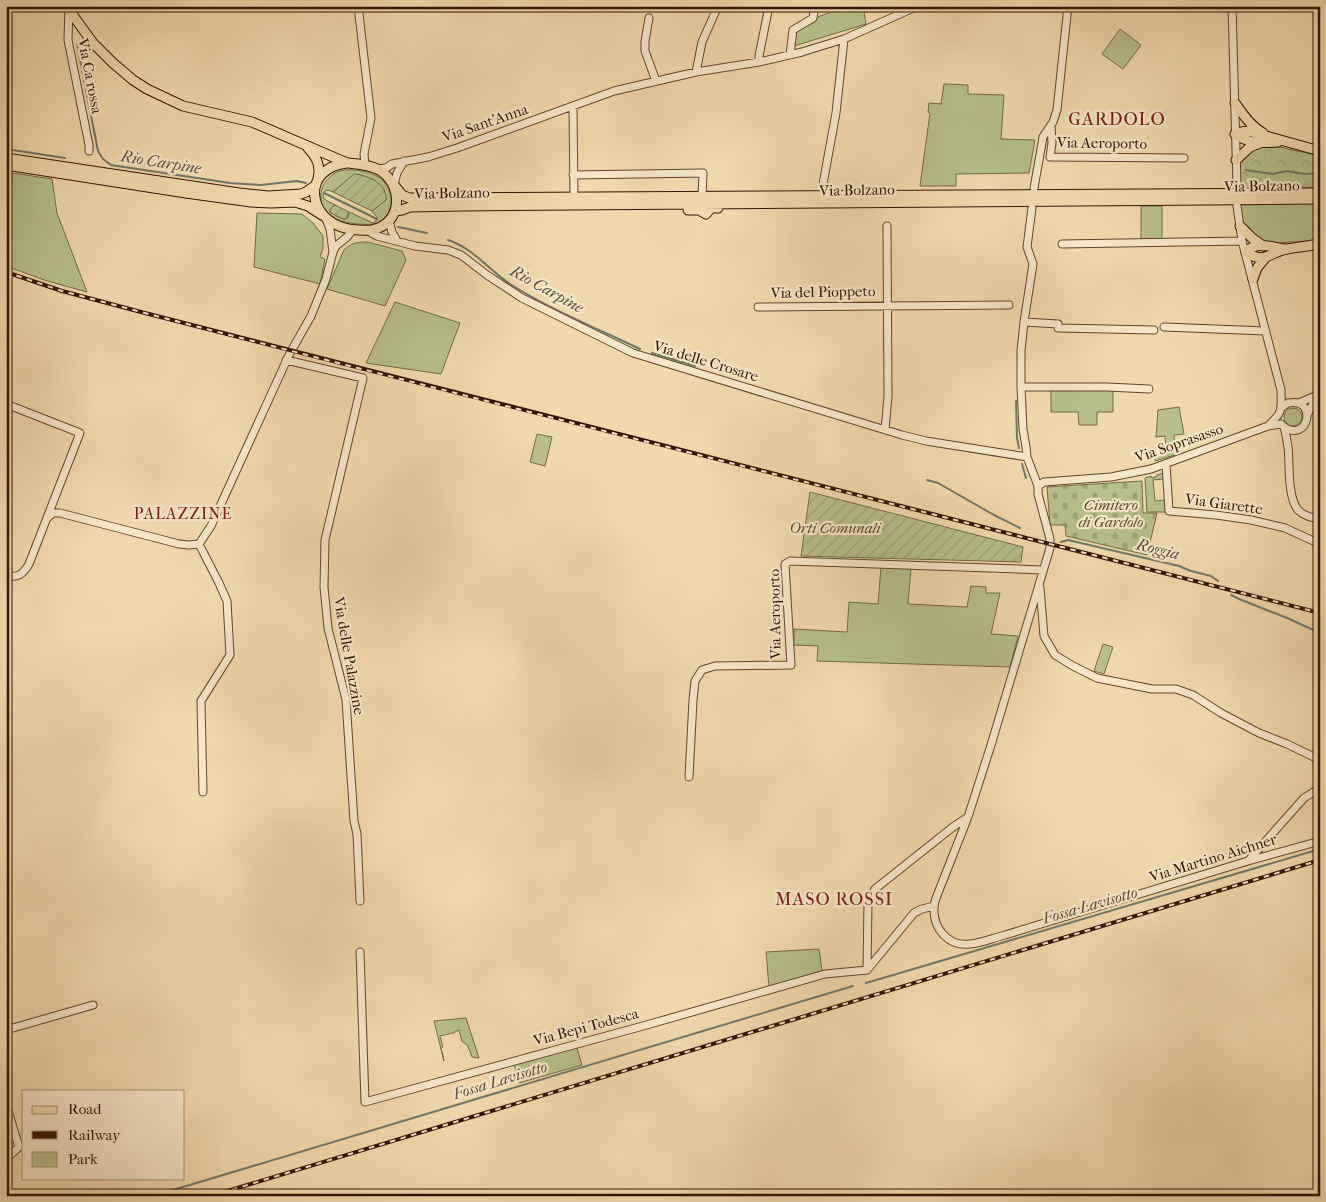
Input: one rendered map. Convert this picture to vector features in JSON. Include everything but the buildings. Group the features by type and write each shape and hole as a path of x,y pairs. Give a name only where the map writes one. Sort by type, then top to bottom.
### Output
{"main road":[{"path":"67,7 93,43 113,63 148,90 183,106 252,122 350,164"},
{"path":"1235,103 1256,129 1270,137"},
{"path":"1285,142 1251,142 1242,139 1236,134 1248,131 1320,151"},
{"path":"1236,160 1250,147 1261,143"},
{"path":"304,144 318,162 319,174 315,200 324,217"},
{"path":"6,158 268,196 306,192 317,184 321,176 335,166 365,165 382,172 394,185 397,192 397,200 395,211 389,221 375,229 353,230 336,226 308,206 295,202 251,202 6,165"},
{"name":"Via Bolzano","path":"394,185 402,195 409,198 1320,193"},
{"path":"450,190 453,192 490,192 502,198"},
{"name":"Via Bolzano","path":"395,211 410,206 636,204 653,209 699,210 706,214 711,208 758,208 765,204 1320,200"},
{"path":"1240,226 1252,238 1264,246"},
{"path":"1285,249 1255,246 1246,252 1254,258 1266,257 1285,249 1320,244"},
{"path":"1253,279 1257,268 1266,257"}],"street":[{"path":"358,6 370,118 364,154 365,165"},
{"path":"696,72 702,42 718,6"},
{"path":"760,62 759,56 769,6"},
{"path":"790,55 794,30 813,18 815,6"},
{"name":"Via Sant'Anna","path":"377,169 457,148 614,91 696,72 760,62 844,39 918,6"},
{"name":"Via Aeroporto","path":"1034,188 1043,137 1057,110 1068,6"},
{"path":"1232,6 1237,186"},
{"name":"Via Ca rossa","path":"67,7 68,40 89,151"},
{"path":"649,18 645,51 656,81"},
{"path":"823,184 836,113 844,39"},
{"path":"573,106 574,197"},
{"name":"Via Aeroporto","path":"1051,124 1052,143 1050,157 1184,158"},
{"path":"350,164 364,154"},
{"path":"394,185 397,173 404,161"},
{"path":"573,175 703,173 702,196"},
{"path":"1237,206 1242,241 1281,390 1280,412 1288,446 1294,504 1304,514 1320,519"},
{"path":"867,970 914,913 922,908 934,906 968,817 1051,544 1038,494 1038,486 1027,457 1023,429 1021,352 1032,264 1027,247 1032,208"},
{"path":"324,217 330,230 333,252"},
{"path":"389,221 397,241"},
{"name":"Via del Pioppeto","path":"885,430 888,396 887,226"},
{"path":"199,544 210,526 286,360 315,307 326,279 333,252 336,246 353,230"},
{"name":"Via delle Crosare","path":"368,230 377,236 415,246 448,250 461,255 522,298 633,353 926,441 1027,457"},
{"path":"1062,244 1242,241"},
{"name":"Via del Pioppeto","path":"758,307 1009,305"},
{"path":"1024,322 1058,324 1058,328 1154,330"},
{"path":"1164,327 1266,331"},
{"name":"Via delle Palazzine","path":"286,360 363,378 325,540 324,587 328,628 346,700 360,901"},
{"path":"1021,387 1149,389"},
{"path":"1281,390 1295,403 1304,408 1307,415"},
{"path":"1288,446 1298,430 1305,424 1307,415 1318,395"},
{"name":"Via Soprasasso","path":"1268,426 1288,403 1295,403 1318,395"},
{"path":"6,404 80,433 29,564 23,574 6,576"},
{"name":"Via Soprasasso","path":"1038,486 1044,482 1111,477 1151,469 1268,426 1283,426 1293,431 1298,430"},
{"name":"Via Giarette","path":"1166,464 1169,511 1216,515 1259,522 1285,528 1320,544"},
{"path":"47,518 53,513 60,513 178,544 199,544"},
{"path":"199,544 226,601 230,655 201,701 203,792"},
{"name":"Via Aeroporto","path":"689,777 695,681 702,670 715,666 791,665 785,564 790,561 1044,570"},
{"path":"1039,585 1044,636 1056,655 1073,666 1097,678 1152,688 1176,689 1193,695 1221,714 1259,734 1287,744 1320,761"},
{"path":"1248,861 1304,798 1320,788"},
{"path":"867,970 868,904 875,889 968,817"},
{"name":"Via Martino Aichner","path":"934,906 936,924 944,937 957,943 970,944 1013,933 1248,861 1320,841"},
{"name":"Via Bepi Todesca","path":"360,952 365,1102 687,1014 825,974 867,970"},
{"path":"6,1030 93,1004"},
{"path":"6,1104 19,1147 6,1159"}],"green space":[{"path":"849,6 863,6 866,24 794,46 796,31 820,16"},
{"path":"1120,29 1141,45 1123,69 1102,54"},
{"path":"944,84 968,85 968,94 1004,95 1001,139 1035,140 1029,173 956,174 956,186 920,186 930,113 928,112 929,103 941,104"},
{"path":"1263,145 1320,156 1320,187 1240,188 1240,161 1251,150"},
{"path":"357,170 367,172 380,178 385,183 391,197 391,204 386,216 381,221 374,224 343,222 329,215 322,203 322,190 327,180 337,172","holes":["354,175 373,179 386,200 372,211 377,217 373,223 349,212 347,219 332,207 335,205 324,199 325,191 333,192"]},
{"path":"13,173 52,179 57,213 87,292 44,280 6,266 6,245"},
{"path":"354,174 376,181 384,189 386,200 372,211 333,192"},
{"path":"1320,203 1320,240 1264,244 1243,226 1240,205"},
{"path":"335,205 349,212 347,219 331,213 332,207"},
{"path":"1141,206 1162,206 1162,239 1141,239"},
{"path":"257,213 302,214 313,223 323,236 323,249 320,257 325,259 320,284 254,267"},
{"path":"367,242 402,251 406,260 385,306 327,289 344,250 355,243"},
{"path":"395,302 460,323 441,374 366,363"},
{"path":"1051,389 1113,389 1113,412 1097,412 1097,425 1079,425 1078,412 1051,412"},
{"path":"1179,407 1184,434 1174,435 1175,455 1155,461 1155,455 1166,454 1165,436 1156,437 1158,410"},
{"path":"1293,408 1299,411 1302,417 1299,423 1293,426 1287,423 1284,417 1287,411"},
{"path":"537,434 552,437 545,466 530,462"},
{"path":"1164,473 1164,479 1153,480 1155,501 1166,500 1167,512 1147,512 1145,478 1151,476 1152,478"},
{"name":"Cimitero di Gardolo","path":"1142,481 1143,513 1157,513 1147,555 1066,536 1065,525 1050,525 1047,487"},
{"name":"Orti Comunali","path":"810,492 1023,547 1021,562 801,556"},
{"path":"881,567 911,568 908,604 967,607 971,586 986,587 986,593 1000,593 991,634 1018,636 1010,667 817,661 818,646 794,645 794,629 847,632 849,602 878,604"},
{"path":"1103,644 1113,647 1104,674 1094,671"},
{"path":"819,949 822,971 769,987 766,952"},
{"path":"466,1018 479,1058 472,1057 468,1046 462,1041 459,1030 440,1036 444,1061 434,1021"},
{"path":"576,1045 582,1065 519,1083 514,1064"}],"waterway":[{"name":"Rio Carpine","path":"77,44 98,151 103,159 111,165 230,183 261,185 297,181 306,183"},
{"path":"6,149 65,158"},
{"path":"1246,170 1272,174 1287,171 1305,174 1320,173"},
{"name":"Rio Carpine","path":"324,193 377,219"},
{"name":"Rio Carpine","path":"398,227 427,233"},
{"name":"Rio Carpine","path":"448,240 465,248 510,284 558,310 640,349"},
{"name":"Rio Carpine","path":"652,353 695,366"},
{"name":"Roggia","path":"1016,401 1019,448"},
{"name":"Roggia","path":"1022,464 1026,478"},
{"path":"927,480 938,483 1020,528"},
{"name":"Roggia","path":"1061,542 1068,540 1179,566 1211,576 1218,581"},
{"name":"Roggia","path":"1231,595 1320,633"},
{"name":"Fossa Lavisotto","path":"866,983 1320,849"},
{"name":"Fossa Lavisotto","path":"153,1196 853,986"}],"railway":[{"path":"6,272 62,291 141,312 1320,613"},
{"path":"211,1196 1320,860"}],"district":[{"name":"GARDOLO","path":"1117,119"},
{"name":"PALAZZINE","path":"183,513"},
{"name":"MASO ROSSI","path":"834,899"}]}
